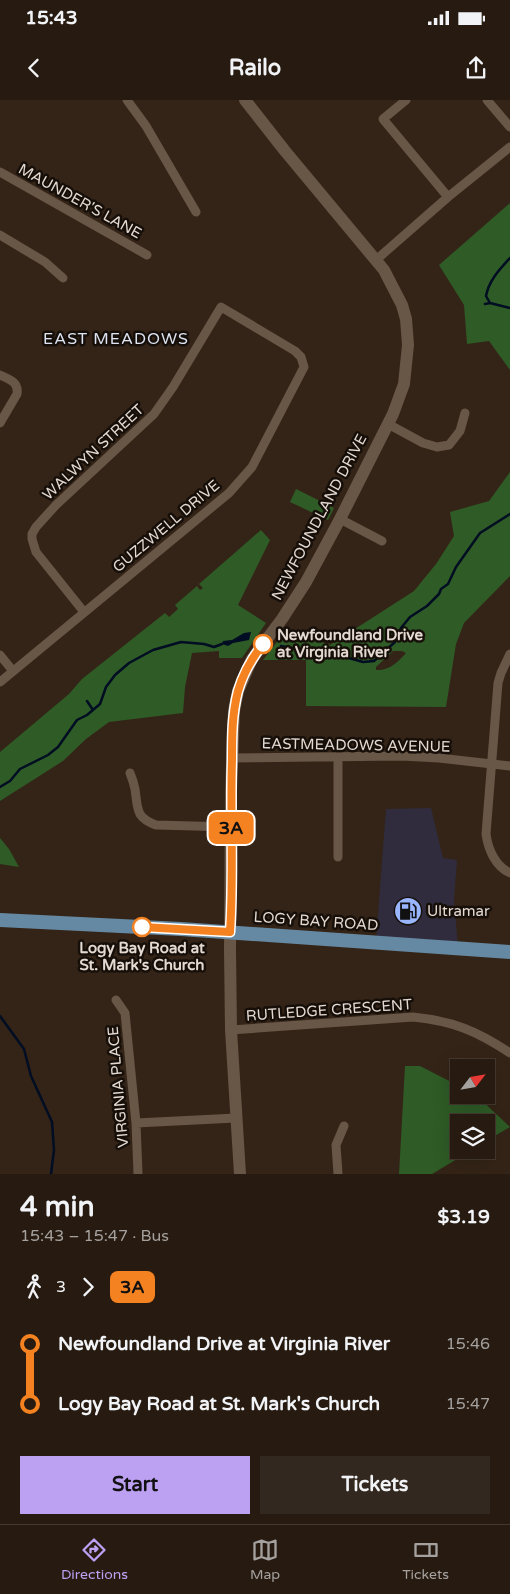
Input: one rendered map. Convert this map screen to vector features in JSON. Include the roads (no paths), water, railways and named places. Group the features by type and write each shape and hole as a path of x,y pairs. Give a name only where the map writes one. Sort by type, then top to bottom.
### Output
{"main road":[{"name":"LOGY BAY ROAD","path":"0,920 230,932 510,952"}],"street":[{"path":"126,100 150,132 196,212"},
{"name":"NEWFOUNDLAND DRIVE","path":"240,1174 231,1030 230,932 232,758 234,711 238,691 252,659 282,619 306,582 388,424 404,384 408,346 406,319 393,285 376,260 245,100"},
{"path":"406,100 383,119 448,197"},
{"path":"487,100 510,127"},
{"path":"376,260 510,146"},
{"name":"MAUNDER'S LANE","path":"0,172 147,255"},
{"path":"0,236 45,262 64,278"},
{"name":"WALWYN STREET","path":"84,612 36,552 32,534 56,505 154,414 173,387 221,307 288,346 301,357"},
{"name":"GUZZWELL DRIVE","path":"0,682 229,493 246,475 300,376 304,367 301,357"},
{"path":"0,374 16,383 18,389 0,423"},
{"path":"388,424 437,448 449,445 460,431 465,413"},
{"path":"340,519 382,541"},
{"path":"510,654 498,683 486,834 488,846 494,859 510,873"},
{"path":"0,655 13,671"},
{"name":"EASTMEADOWS AVENUE","path":"232,758 401,756 510,766"},
{"path":"338,757 338,857"},
{"path":"130,773 135,787 136,804 139,813 145,821 156,825 231,827"},
{"name":"VIRGINIA PLACE","path":"116,1000 125,1013 136,1123 138,1174"},
{"name":"RUTLEDGE CRESCENT","path":"231,1030 413,1017 434,1019 479,1033 510,1054"},
{"path":"136,1123 236,1118"},
{"path":"338,1174 336,1145 344,1126"}],"water":[{"path":"251,632 249,640 233,643 228,646 222,644 223,641 232,640 244,633"}],"waterway":[{"path":"510,258 492,280 486,296 490,303 510,308"},
{"path":"485,304 490,303"},
{"path":"281,646 312,652 328,652 363,662 374,661 395,642 401,628 410,617 427,606 439,594 441,589 448,584 456,567 480,533 510,514"},
{"path":"0,787 10,781 20,769 48,755 58,747 77,720 87,715 100,704 106,687 115,675 129,663 153,650 181,642 214,647 222,644"},
{"path":"87,701 93,710"},
{"path":"0,1016 24,1049 31,1076 52,1122 54,1150 51,1174"}],"place":[{"name":"Newfoundland Drive at Virginia River","path":"263,644"},
{"name":"Ultramar","path":"408,911"},
{"name":"Logy Bay Road at St. Mark's Church","path":"142,927"}],"district":[{"name":"EAST MEADOWS","path":"116,339"}]}
